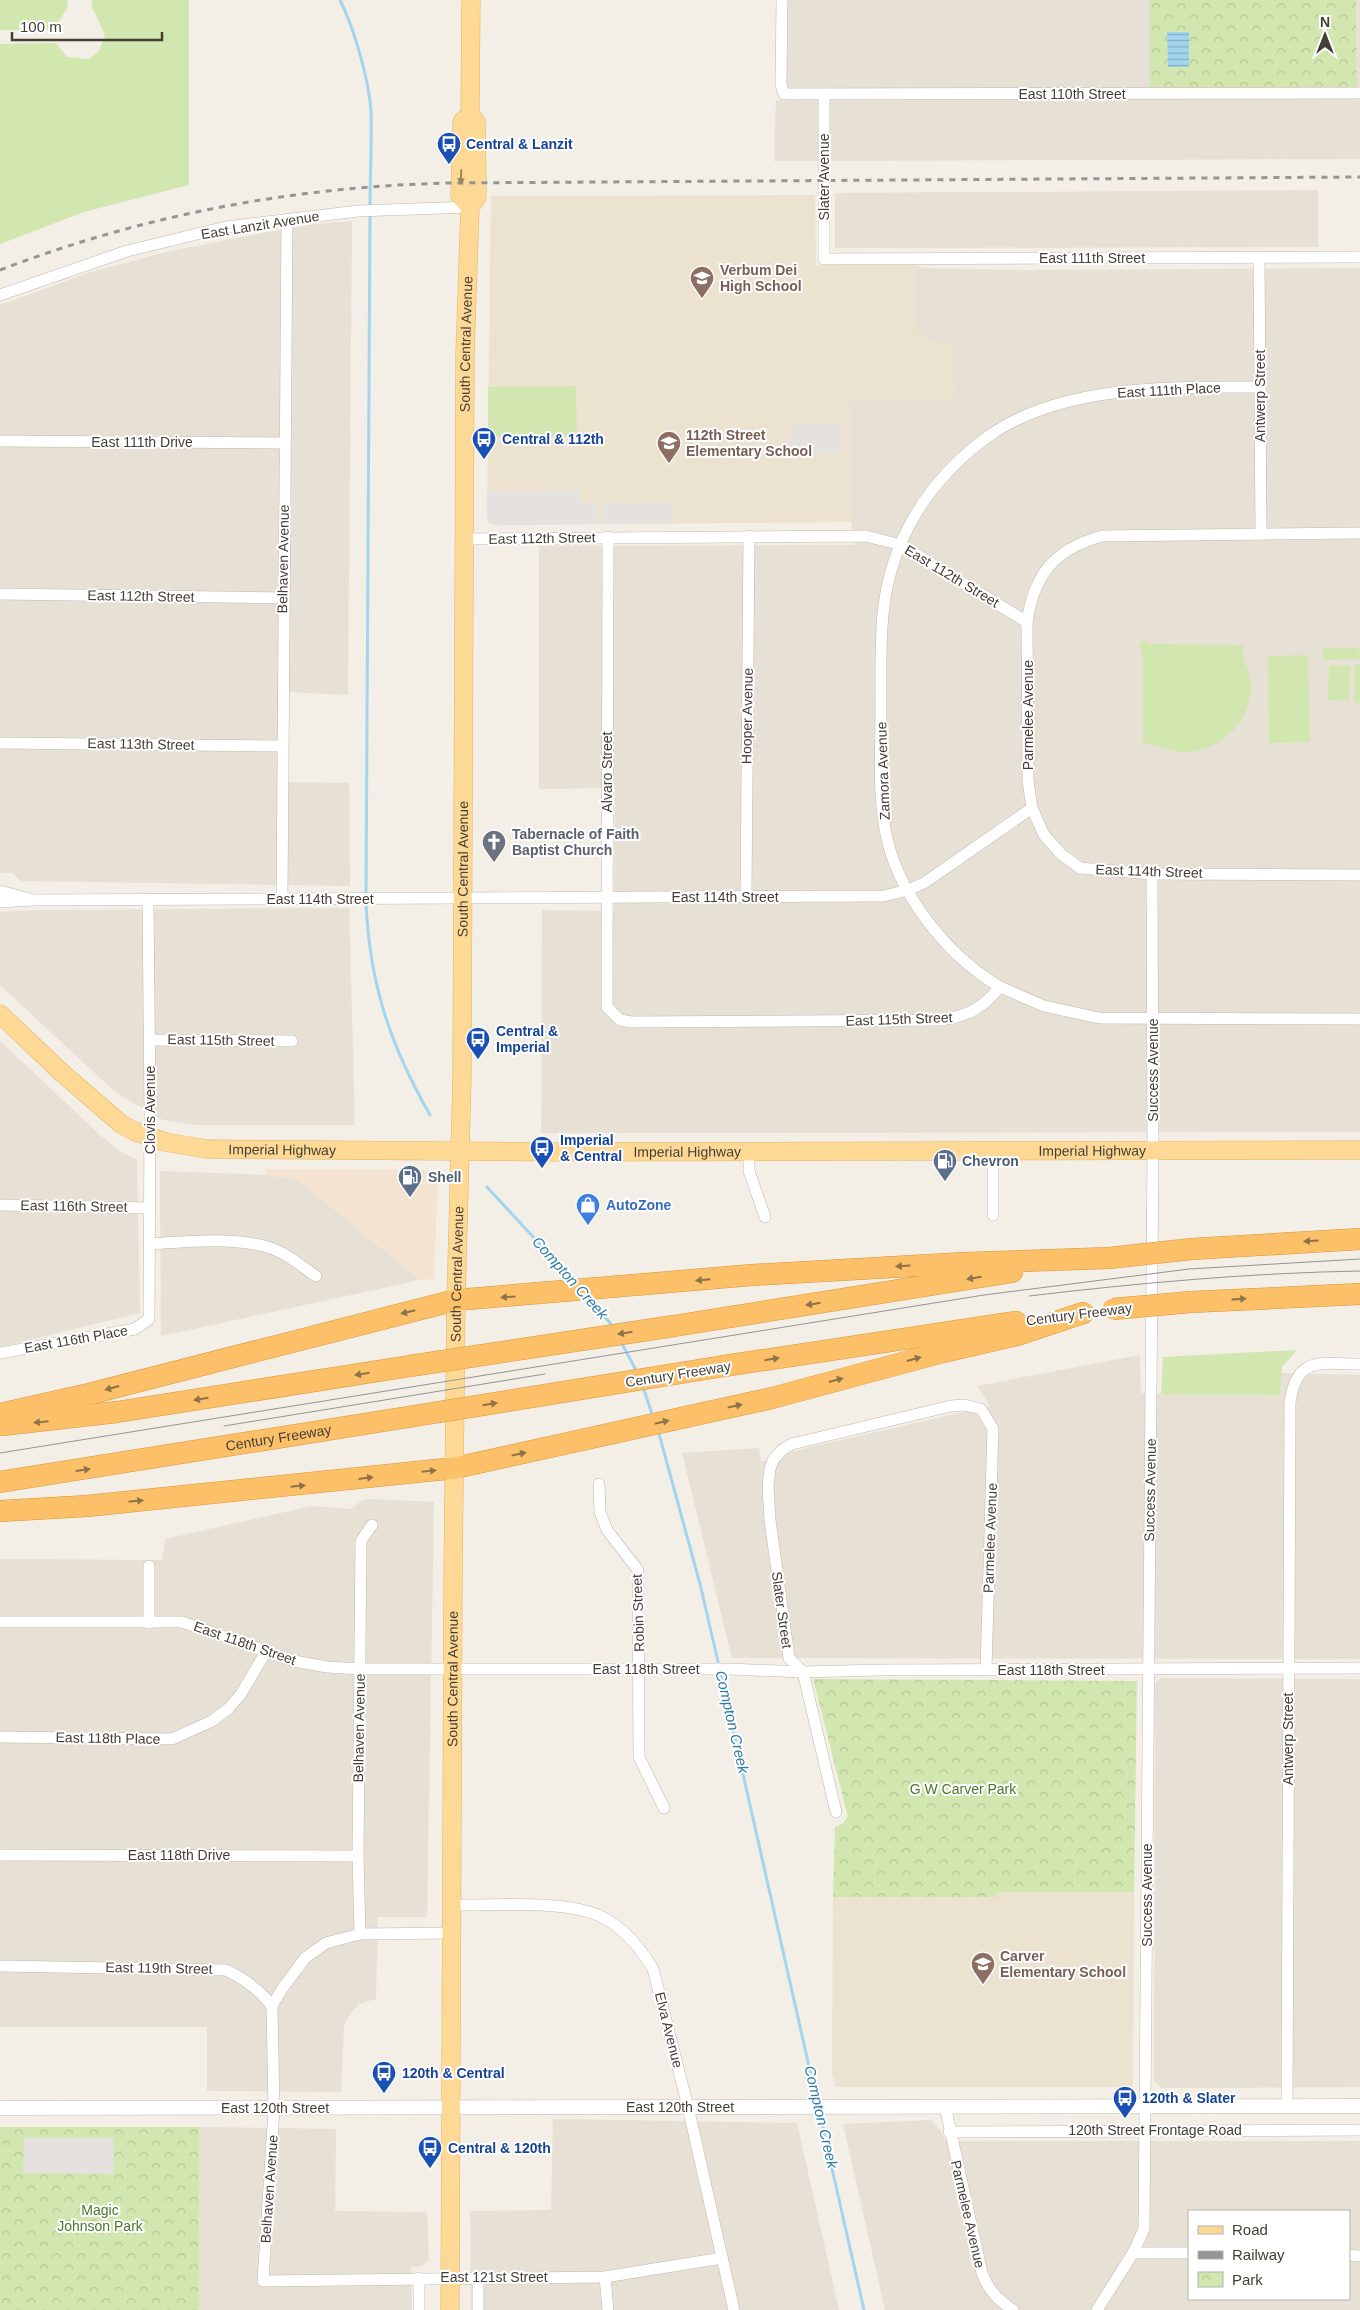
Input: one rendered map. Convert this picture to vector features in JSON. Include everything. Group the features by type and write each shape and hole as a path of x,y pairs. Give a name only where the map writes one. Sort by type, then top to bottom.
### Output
{"highway":[{"path":"0,1426 117,1412 1109,1258 1192,1249 1360,1239"},
{"path":"0,1414 89,1394 456,1300 954,1263 1109,1258"},
{"name":"Century Freeway","path":"0,1482 724,1366 1083,1313 1190,1302 1360,1294"},
{"path":"0,1510 87,1506 455,1468 772,1398 943,1352 1017,1335 1083,1313"}],"main road":[{"name":"South Central Avenue","path":"450,2310 453,1669 456,1300 460,1151 463,539 470,207 477,196 476,122 470,114 472,0"},
{"name":"Imperial Highway","path":"0,1014 105,1111 134,1131 150,1138 207,1149 460,1151 1360,1150"}],"street":[{"name":"East 110th Street","path":"782,0 781,85 784,94 1360,93"},
{"name":"Slater Avenue","path":"824,94 824,259"},
{"name":"East Lanzit Avenue","path":"0,296 127,252 226,227 358,211 470,207"},
{"name":"Belhaven Avenue","path":"282,899 287,220"},
{"name":"Antwerp Street","path":"1259,258 1261,534"},
{"name":"East 111th Street","path":"824,259 1360,258"},
{"name":"East 111th Place","path":"901,545 925,497 936,483 987,437 1009,424 1075,400 1122,391 1260,387"},
{"name":"East 111th Drive","path":"0,441 285,443"},
{"path":"1027,622 1034,589 1054,561 1081,542 1102,536 1360,533"},
{"name":"Hooper Avenue","path":"746,896 749,536"},
{"name":"East 112th Street","path":"463,539 866,536 901,545 1027,622"},
{"name":"Alvaro Street","path":"607,1007 608,537"},
{"name":"Zamora Avenue","path":"901,545 883,613 882,791 885,829 898,872 933,926 960,959 1000,987"},
{"name":"East 112th Street","path":"0,594 283,598"},
{"name":"Parmelee Avenue","path":"1027,622 1028,781 1032,808"},
{"name":"East 113th Street","path":"0,743 282,746"},
{"name":"East 114th Street","path":"0,902 34,900 884,896 908,890 924,883 1032,808 1044,834 1061,854 1080,868 1152,874 1360,875"},
{"name":"Success Avenue","path":"1144,2106 1153,1150 1152,874"},
{"name":"East 114th Street","path":"0,891 34,900"},
{"name":"Clovis Avenue","path":"148,900 150,1040 149,1320"},
{"path":"1000,987 1019,997 1071,1013 1099,1018 1360,1018"},
{"name":"East 115th Street","path":"607,1007 620,1020 632,1022 941,1020 974,1012 988,1002 1000,987"},
{"name":"East 115th Street","path":"150,1040 292,1041"},
{"path":"749,1151 749,1171 765,1216"},
{"path":"993,1151 993,1215"},
{"name":"East 116th Street","path":"0,1205 149,1208"},
{"path":"149,1244 252,1243 278,1251 316,1276"},
{"name":"East 116th Place","path":"0,1353 135,1328 149,1320"},
{"name":"Antwerp Street","path":"1287,2106 1290,1403 1293,1384 1298,1374 1309,1366 1318,1364 1360,1364"},
{"name":"Slater Street","path":"836,1812 803,1672 789,1658 769,1512 770,1469 773,1460 782,1450 792,1444 951,1406 964,1405 981,1409"},
{"name":"Parmelee Avenue","path":"981,1409 993,1429 986,1670"},
{"name":"Robin Street","path":"599,1484 600,1512 607,1530 632,1559 638,1570 639,1757 664,1808"},
{"name":"Belhaven Avenue","path":"360,1934 358,1856 361,1541 372,1525"},
{"path":"149,1566 149,1622"},
{"name":"East 118th Street","path":"0,1622 182,1622 267,1650 294,1661 327,1667 360,1669 730,1669 803,1672 1360,1668"},
{"name":"East 118th Place","path":"0,1737 172,1739 212,1721 228,1709 241,1694 267,1650"},
{"name":"East 118th Drive","path":"0,1855 358,1856"},
{"name":"Elva Avenue","path":"453,1905 569,1907 602,1917 641,1949 653,1969 688,2107 734,2310"},
{"path":"272,2006 293,1971 304,1958 326,1944 360,1934 452,1933"},
{"name":"East 119th Street","path":"0,1966 226,1970 260,1990 272,2006"},
{"name":"Belhaven Avenue","path":"263,2281 274,2109 272,2006"},
{"name":"Parmelee Avenue","path":"945,2106 949,2132 982,2272 988,2288 996,2298 1013,2310"},
{"path":"1097,2310 1133,2253 1144,2229 1144,2106"},
{"name":"East 120th Street","path":"0,2108 1360,2106"},
{"name":"120th Street Frontage Road","path":"949,2132 1360,2130"},
{"path":"1133,2253 1188,2253"},
{"name":"East 121st Street","path":"263,2281 450,2277 605,2277 722,2258"},
{"path":"478,2277 478,2310"},
{"path":"605,2277 608,2310"},
{"path":"419,2278 419,2310"}],"shaded area":[{"path":"784,0 1150,0 1150,89 825,92 784,88"},
{"path":"1356,0 1360,0 1360,89 1357,89"},
{"path":"1360,98 1360,159 774,161 776,100"},
{"path":"1318,190 1318,247 835,248 835,193"},
{"path":"815,195 816,265 914,265 916,332 940,343 953,343 955,399 850,399 851,522 494,525 489,523 487,517 491,196"},
{"path":"352,221 348,695 289,692 289,782 349,783 350,886 21,881 12,873 0,873 0,305 88,273 170,251 305,225"},
{"path":"914,265 924,268 1030,270 1360,268 1360,1132 541,1133 542,910 614,911 615,788 539,789 539,546 855,545 851,522 850,399 955,399 940,343 916,333"},
{"path":"841,424 841,453 789,453 789,431 792,431 793,425"},
{"path":"581,491 581,504 597,504 597,524 494,525 489,523 487,517 487,492"},
{"path":"671,502 671,523 602,524 602,503"},
{"path":"349,908 355,1125 196,1125 163,1120 115,1092 0,985 0,912 41,910"},
{"path":"0,1041 101,1136 123,1153 137,1159 140,1313 0,1347"},
{"path":"266,1169 428,1170 438,1177 434,1279 420,1280 298,1180 266,1175"},
{"path":"160,1171 266,1175 298,1180 420,1280 161,1336"},
{"path":"1140,1355 1141,1393 1279,1395 1280,1373 1360,1375 1360,1659 732,1658 682,1453 759,1448 761,1462 802,1449 990,1406 977,1386"},
{"path":"371,1499 434,1502 427,1917 378,1917 376,1999 359,2004 350,2014 344,2026 341,2092 207,2091 207,2027 0,2027 0,1559 162,1560 165,1539 312,1506 351,1509 361,1501"},
{"path":"1161,1678 1360,1679 1360,2087 1161,2088 1154,2081 1155,1683"},
{"name":"Carver Elementary School","path":"996,1892 1134,1892 1133,2087 836,2087 832,2073 833,1897 996,1897"},
{"path":"553,2119 797,2123 839,2310 471,2310 470,2211 551,2210"},
{"path":"931,2120 940,2130 945,2141 1360,2141 1360,2310 885,2310 843,2124"},
{"path":"199,2127 336,2129 335,2211 427,2212 429,2260 422,2266 411,2267 412,2310 199,2310"},
{"path":"24,2138 113,2138 114,2174 23,2173"}],"green space":[{"path":"0,0 67,0 68,7 57,24 50,30 0,30"},
{"path":"92,0 189,0 189,185 84,212 0,244 0,44 56,43 67,57 89,59 99,51 105,35 92,7"},
{"path":"1150,0 1356,0 1357,89 1150,89"},
{"path":"576,386 577,436 488,436 488,387"},
{"path":"1144,640 1148,644 1242,645 1243,655 1251,680 1250,700 1239,724 1230,734 1208,748 1195,751 1181,752 1143,744 1143,655 1139,644"},
{"path":"1323,648 1359,648 1360,659 1323,660"},
{"path":"1308,655 1310,742 1269,743 1268,656"},
{"path":"1354,664 1360,664 1360,703 1354,703"},
{"path":"1329,665 1350,666 1349,701 1328,700"},
{"path":"1297,1350 1282,1367 1280,1395 1161,1394 1163,1357"},
{"name":"G W Carver Park","path":"813,1679 1137,1681 1134,1892 997,1892 996,1897 833,1897 835,1827 842,1824 848,1817"},
{"name":"Magic Johnson Park","path":"0,2127 199,2127 199,2310 0,2310"}],"water":[{"path":"1167,32 1189,32 1189,67 1168,67"}],"waterway":[{"path":"340,0 360,54 370,98 370,207"},
{"path":"366,895 370,214"},
{"path":"366,901 372,959 384,1012 404,1063 430,1115"},
{"name":"Compton Creek","path":"487,1187 575,1282"},
{"name":"Compton Creek","path":"588,1296 614,1328"},
{"name":"Compton Creek","path":"621,1342 637,1372"},
{"name":"Compton Creek","path":"643,1387 653,1417"},
{"name":"Compton Creek","path":"658,1430 700,1584 719,1666"},
{"name":"Compton Creek","path":"720,1672 817,2102"},
{"name":"Compton Creek","path":"819,2111 864,2310"}],"tram line":[{"path":"0,1453 984,1295 1189,1269 1360,1259"},
{"path":"1029,1296 1194,1279 1360,1271"},
{"path":"224,1426 545,1374"}],"railway":[{"path":"0,270 109,234 219,207 275,198 389,186 447,183 1360,177"}],"place":[{"name":"Central & Lanzit","path":"449,165"},
{"name":"Verbum Dei High School","path":"702,299"},
{"name":"Central & 112th","path":"484,460"},
{"name":"112th Street Elementary School","path":"669,464"},
{"name":"Tabernacle of Faith Baptist Church","path":"494,863"},
{"name":"Central & Imperial","path":"478,1060"},
{"name":"Imperial & Central","path":"542,1169"},
{"name":"Chevron","path":"945,1182"},
{"name":"Shell","path":"410,1198"},
{"name":"AutoZone","path":"588,1226"},
{"name":"Carver Elementary School","path":"983,1985"},
{"name":"120th & Central","path":"384,2094"},
{"name":"120th & Slater","path":"1125,2119"},
{"name":"Central & 120th","path":"430,2169"}]}
